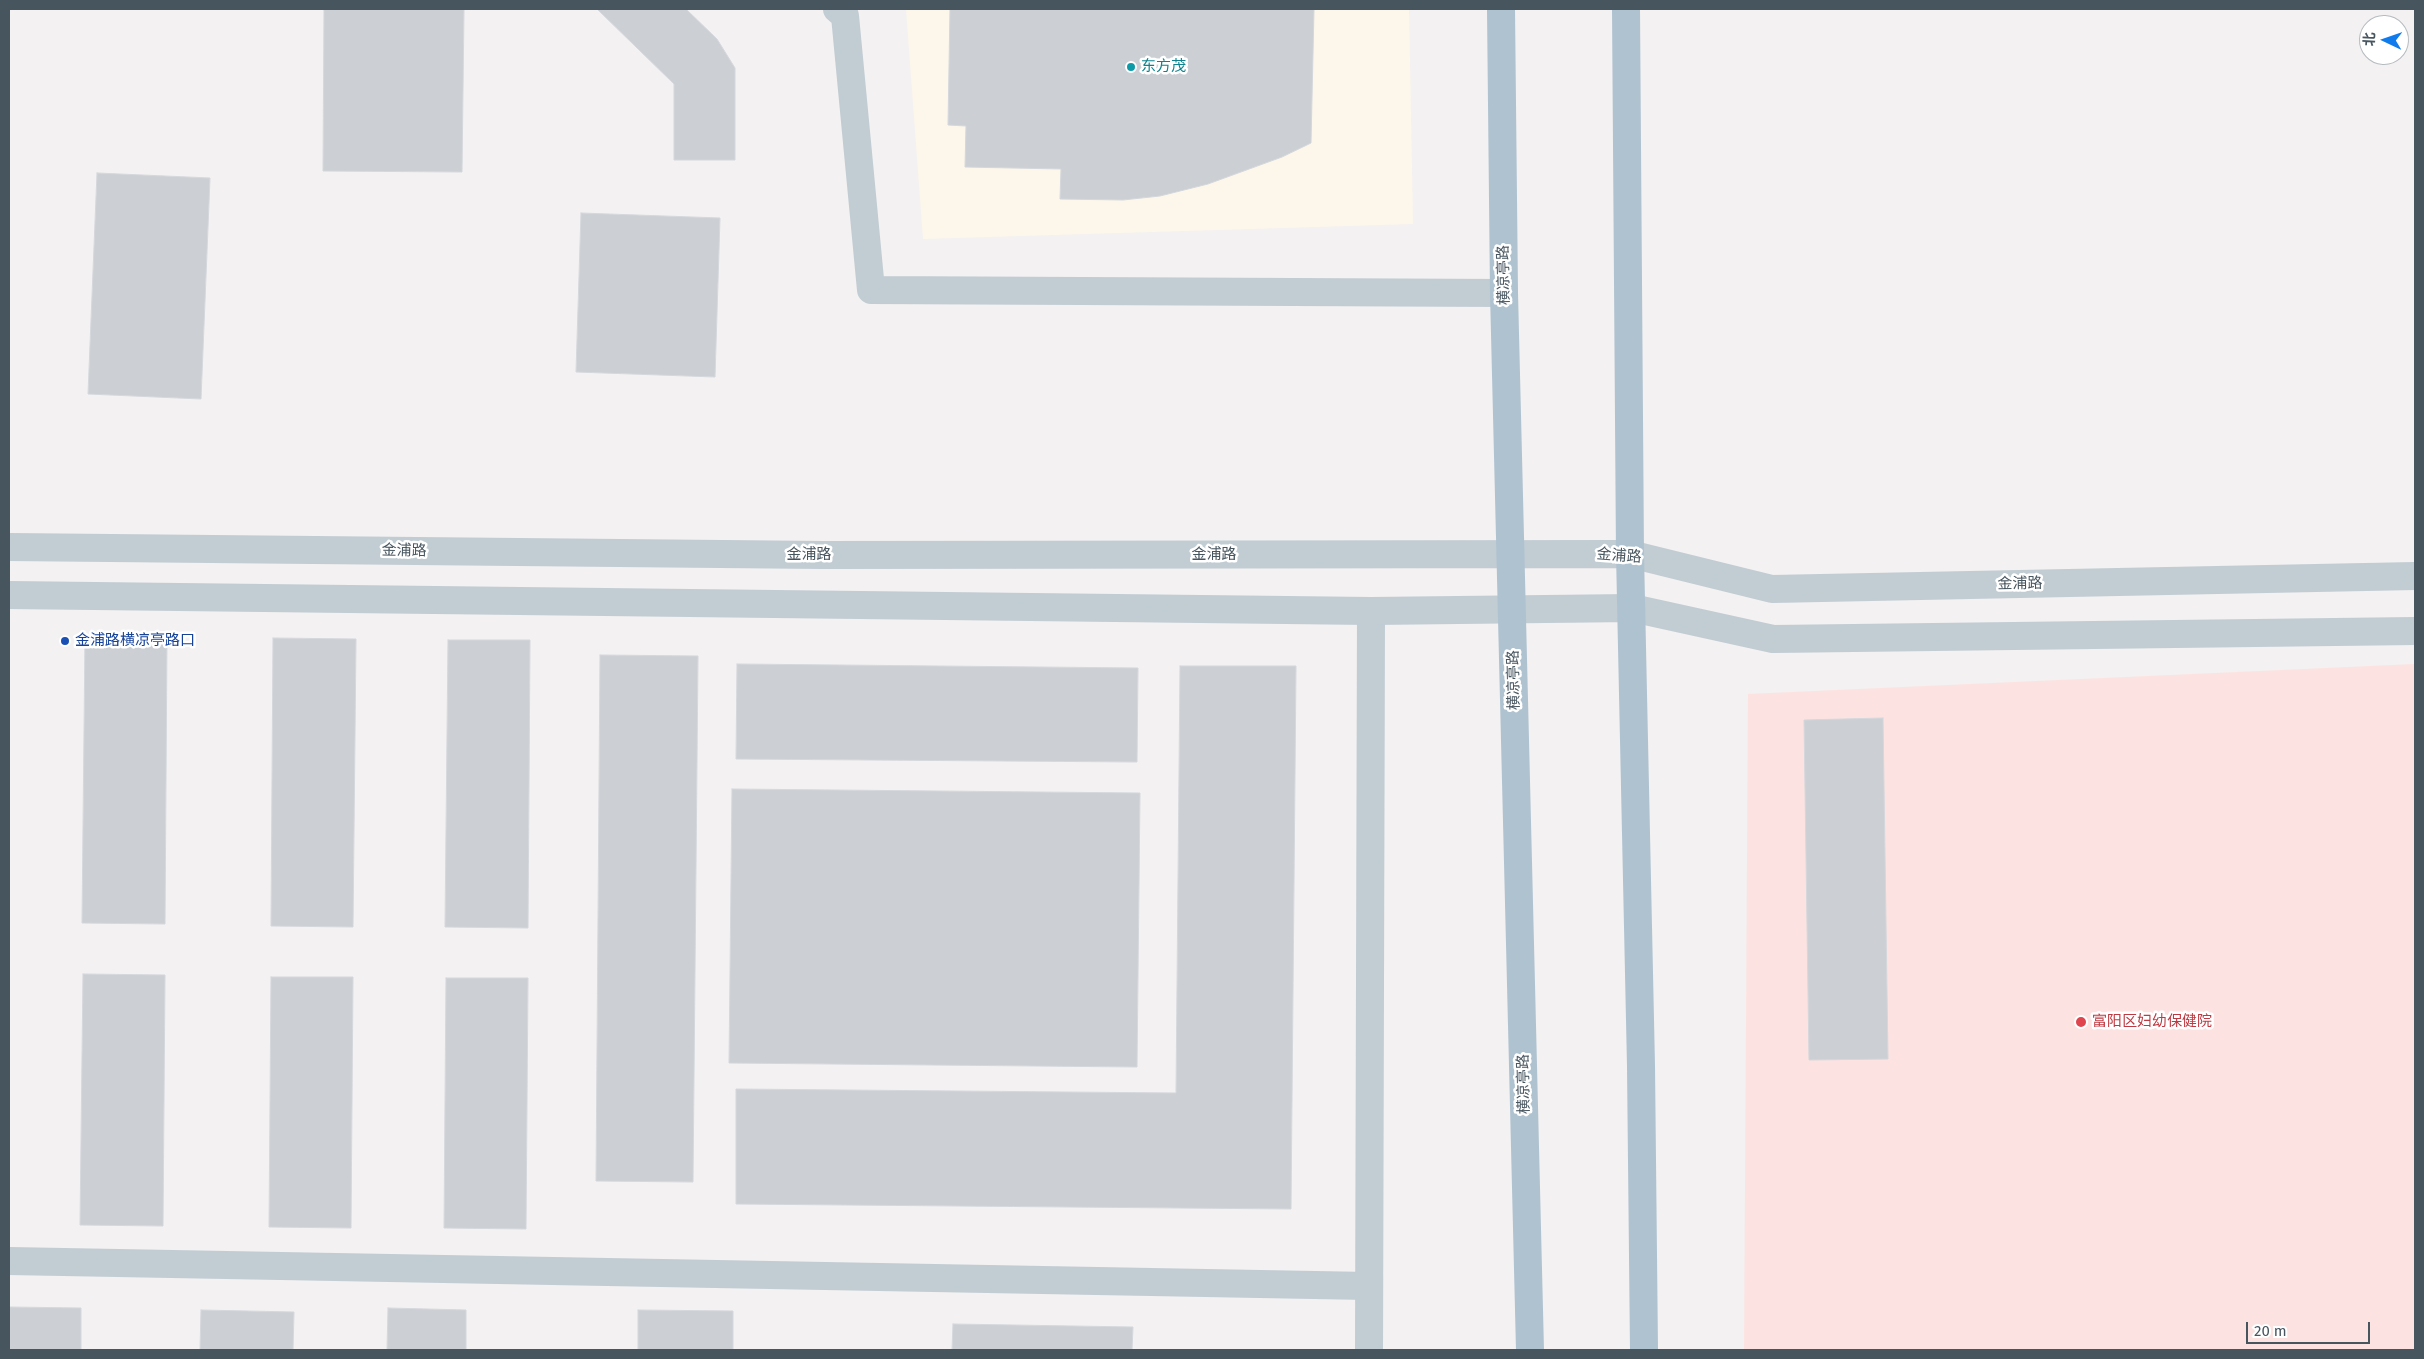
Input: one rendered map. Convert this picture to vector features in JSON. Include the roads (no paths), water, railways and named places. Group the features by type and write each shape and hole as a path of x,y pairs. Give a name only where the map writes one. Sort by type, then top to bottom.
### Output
{"main road":[{"name":"横凉亭路","path":"1501,9 1504,293 1530,1350"},
{"path":"1626,9 1630,554 1641,1066 1644,1350"}],"street":[{"path":"837,9 845,16 871,290 1504,293"},
{"name":"金浦路","path":"9,547 823,555 1630,554 1772,589 2415,576"},
{"path":"9,596 1371,611 1512,611 1632,608 1773,640 2415,631"},
{"path":"1369,1350 1371,611"},
{"path":"9,1261 1368,1286"}],"place":[{"name":"东方茂","path":"1131,67"},
{"name":"金浦路横凉亭路口","path":"65,641"},
{"name":"富阳区妇幼保健院","path":"2081,1022"}]}
